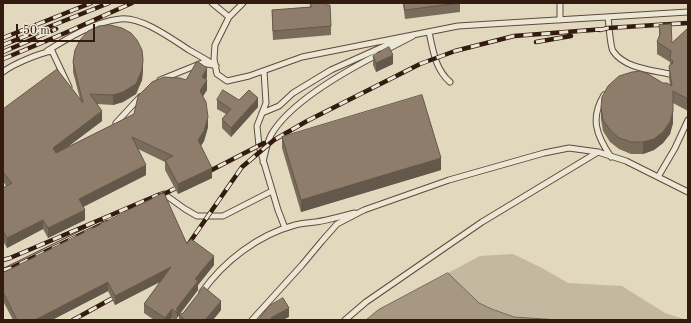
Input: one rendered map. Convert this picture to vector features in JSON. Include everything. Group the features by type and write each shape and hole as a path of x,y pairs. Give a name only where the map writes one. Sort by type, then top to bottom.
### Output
{"lane":[{"path":"212,3 229,16"},
{"path":"243,3 229,16 215,45 214,58 217,74 227,81 249,76 302,57 458,26 688,12"},
{"path":"560,3 560,20"},
{"path":"608,17 612,50 620,58 638,68 669,74"},
{"path":"47,52 81,32 121,18 142,23 156,29 178,41 216,66"},
{"path":"429,32 435,58 445,78 450,82"},
{"path":"263,162 271,134 294,108 336,78 417,34"},
{"path":"262,113 279,106 293,93 331,70 408,36"},
{"path":"3,72 8,68 52,50 69,86"},
{"path":"155,84 166,77 202,63 216,66"},
{"path":"264,71 266,103 257,126 259,146 272,191 285,228"},
{"path":"116,122 146,91"},
{"path":"609,91 600,102 596,122 597,132 602,144 611,156"},
{"path":"658,177 675,148 688,120"},
{"path":"199,294 227,264 240,253 285,228 297,224 316,222 364,210 449,180 544,153 569,148 598,152 626,161 688,192"},
{"path":"345,320 366,302 482,222 598,152"},
{"path":"157,197 164,194 197,216 223,216 272,191"},
{"path":"252,320 302,265 322,240 338,224 364,210"},
{"path":"3,272 108,221"}],"shaded area":[{"path":"513,254 568,283 622,286 665,313 687,320 559,320 514,317 479,303 448,273 480,256"},
{"path":"448,273 479,303 492,309 514,317 559,320 366,320 378,310"}],"building":[{"path":"310,3 326,3 326,5 330,5 331,26 273,31 272,10 311,7"},
{"path":"404,3 460,3 405,10"},
{"path":"671,24 672,43 688,28 688,99 673,91 673,111 670,122 663,132 654,139 643,142 631,142 619,138 610,130 603,120 601,107 602,97 608,86 619,76 632,72 640,71 672,86 669,66 673,63 670,59 671,51 657,42 660,34 659,25"},
{"path":"110,25 122,28 131,33 137,40 142,50 142,70 136,84 123,92 113,95 90,94 102,111 53,148 56,153 134,114 138,96 152,82 164,77 186,80 197,61 207,68 202,77 207,80 200,91 206,102 208,117 204,131 198,140 212,168 178,184 165,160 173,156 132,137 146,165 79,199 85,210 48,228 43,220 7,238 3,231 3,188 12,183 3,172 3,109 57,69 83,103 73,62 75,50 80,40 88,31 99,26"},
{"path":"389,47 393,55 376,63 373,56"},
{"path":"223,90 239,100 249,90 258,98 231,128 222,119 231,109 217,100"},
{"path":"422,95 441,158 301,200 282,137"},
{"path":"164,193 187,244 191,239 214,256 195,279 198,281 177,308 177,313 172,309 165,318 144,304 171,267 115,296 108,282 35,320 17,320 3,292 3,273"},
{"path":"204,287 221,301 205,320 185,320 179,315 183,313"},
{"path":"283,298 289,308 272,317 270,320 258,320 269,306"}],"railway":[{"path":"3,38 91,3"},
{"path":"3,45 109,3"},
{"path":"3,59 132,3"},
{"path":"600,30 608,28 688,23"},
{"path":"3,52 56,29"},
{"path":"185,249 242,167 274,140 307,121 420,64 455,51 514,36 605,29"},
{"path":"536,42 571,36"},
{"path":"202,175 264,143"},
{"path":"154,199 184,184"},
{"path":"3,260 158,195"},
{"path":"3,270 11,268 107,222"},
{"path":"73,320 122,293"}]}
